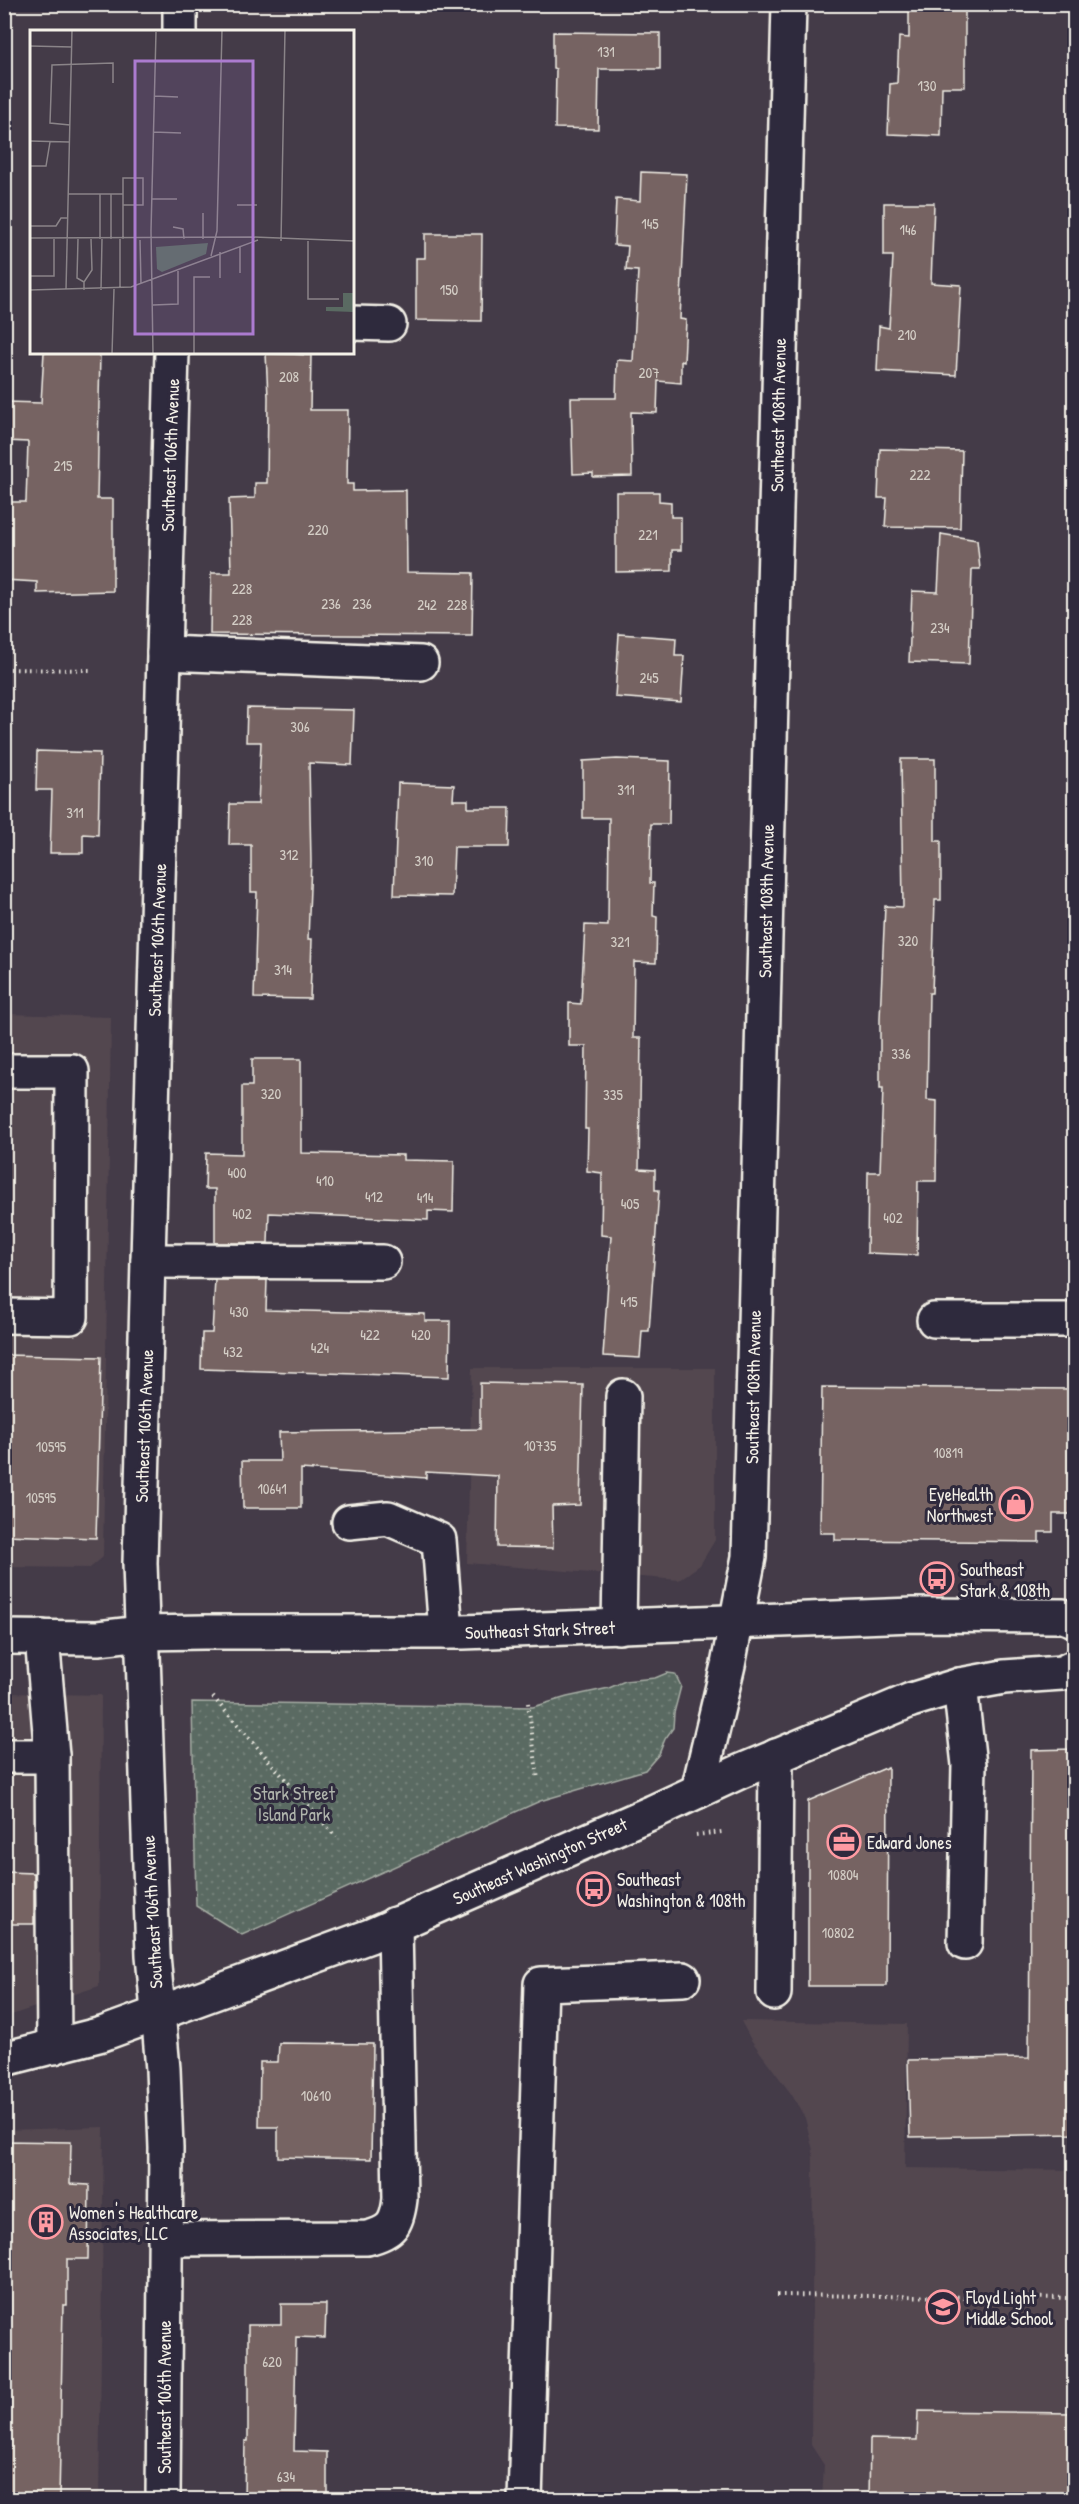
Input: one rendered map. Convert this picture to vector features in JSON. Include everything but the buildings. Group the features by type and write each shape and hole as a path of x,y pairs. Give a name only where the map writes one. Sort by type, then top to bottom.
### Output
{"street":[{"path":"180,4 180,30"},
{"name":"Southeast 108th Avenue","path":"698,1791 712,1739 749,1557 789,4"},
{"path":"354,323 389,324"},
{"name":"Southeast 106th Avenue","path":"163,2499 166,2148 163,2069 153,1955 140,1563 172,354"},
{"path":"164,653 421,663"},
{"path":"4,1071 72,1071 72,1118 71,1317 4,1316"},
{"path":"148,1260 383,1263"},
{"path":"934,1320 1074,1320"},
{"path":"619,1628 623,1396"},
{"path":"349,1522 388,1518 439,1540 446,1632"},
{"name":"Southeast Stark Street","path":"4,1637 98,1638 142,1633 446,1632 619,1628 737,1620 925,1615 1063,1616 1074,1620"},
{"path":"42,1637 52,1756 54,2047"},
{"name":"Southeast Washington Street","path":"4,2059 102,2034 395,1924 776,1756 911,1700 960,1685 1004,1677 1062,1673 1074,1667"},
{"path":"960,1685 969,1756 965,1943"},
{"path":"4,1756 52,1756"},
{"path":"774,1993 776,1756"},
{"path":"165,2239 368,2238 392,2227 399,2212 400,2199 395,1924"},
{"path":"525,2499 541,1984 682,1979"}],"path":[{"path":"4,669 91,670"},
{"path":"213,1697 336,1837"},
{"path":"528,1703 538,1780"},
{"path":"690,1836 722,1832"},
{"path":"777,2295 1074,2298"}],"shaded area":[{"path":"5,1014 111,1017 103,1557 90,1568 5,1567"},
{"path":"472,1368 715,1368 715,1540 700,1565 679,1580 467,1563"},
{"path":"5,1693 101,1695 99,1986 5,2017"},
{"name":"Floyd Light Middle School","path":"741,2021 907,2024 905,2168 1074,2170 1074,2499 822,2499 824,2465 811,2445 813,2150 805,2118 792,2095 751,2040"},
{"path":"104,2127 99,2499 5,2499 4,2130"}],"green space":[{"name":"Stark Street Island Park","path":"667,1673 675,1674 681,1686 674,1713 673,1728 665,1739 659,1754 645,1770 540,1801 242,1935 196,1906 192,1702 533,1707 609,1688 625,1681 655,1678"}],"place":[{"name":"EyeHealth Northwest","path":"1016,1504"},
{"name":"Southeast Stark & 108th","path":"937,1579"},
{"name":"Edward Jones","path":"844,1842"},
{"name":"Southeast Washington & 108th","path":"594,1889"},
{"name":"Women's Healthcare Associates, LLC","path":"46,2222"},
{"name":"Floyd Light Middle School","path":"943,2307"}]}
